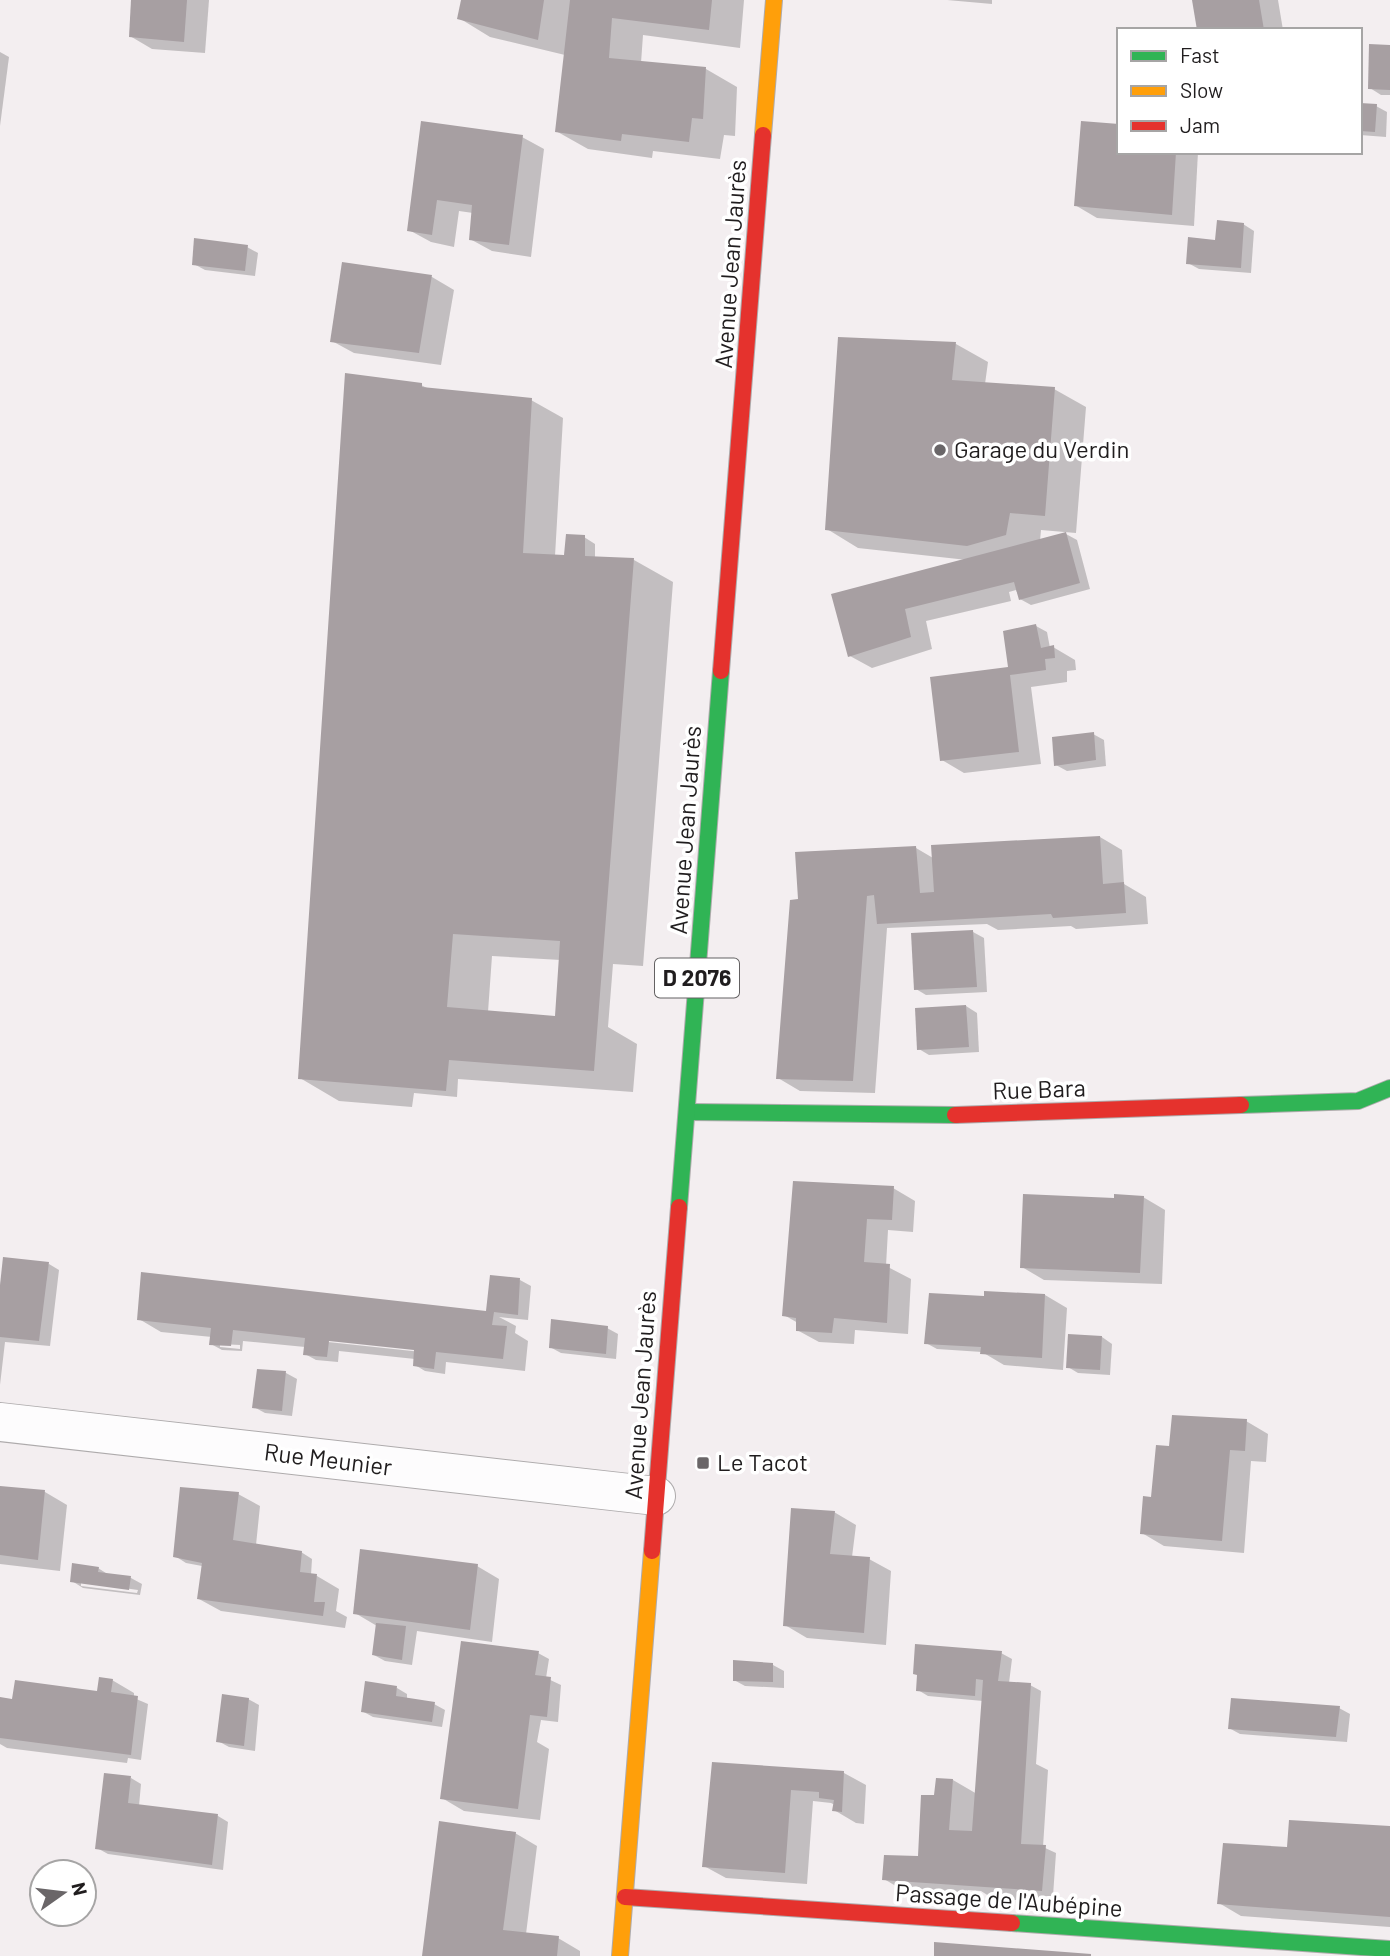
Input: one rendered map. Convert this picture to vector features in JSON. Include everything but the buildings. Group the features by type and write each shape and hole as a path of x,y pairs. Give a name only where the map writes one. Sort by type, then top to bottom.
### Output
{"main road":[{"name":"Avenue Jean Jaurès","path":"620,1956 774,0"},
{"name":"Rue Bara","path":"687,1112 974,1115 1359,1101 1390,1088"},
{"name":"Passage de l'Aubépine","path":"625,1897 1390,1950"}],"street":[{"name":"Rue Meunier","path":"0,1422 656,1496"}],"traffic: fast":[{"path":"679,1207 721,671"},
{"path":"1241,1105 1358,1101 1390,1088"},
{"path":"687,1112 955,1115"},
{"path":"1012,1923 1390,1949"}],"traffic: slow":[{"path":"763,135 774,0"},
{"path":"620,1956 652,1551"}],"traffic: jam":[{"path":"721,671 763,135"},
{"path":"955,1115 1241,1105"},
{"path":"652,1551 679,1207"},
{"path":"625,1897 1012,1923"}],"place":[{"name":"Garage du Verdin","path":"940,450"},
{"name":"Le Tacot","path":"703,1463"}]}
